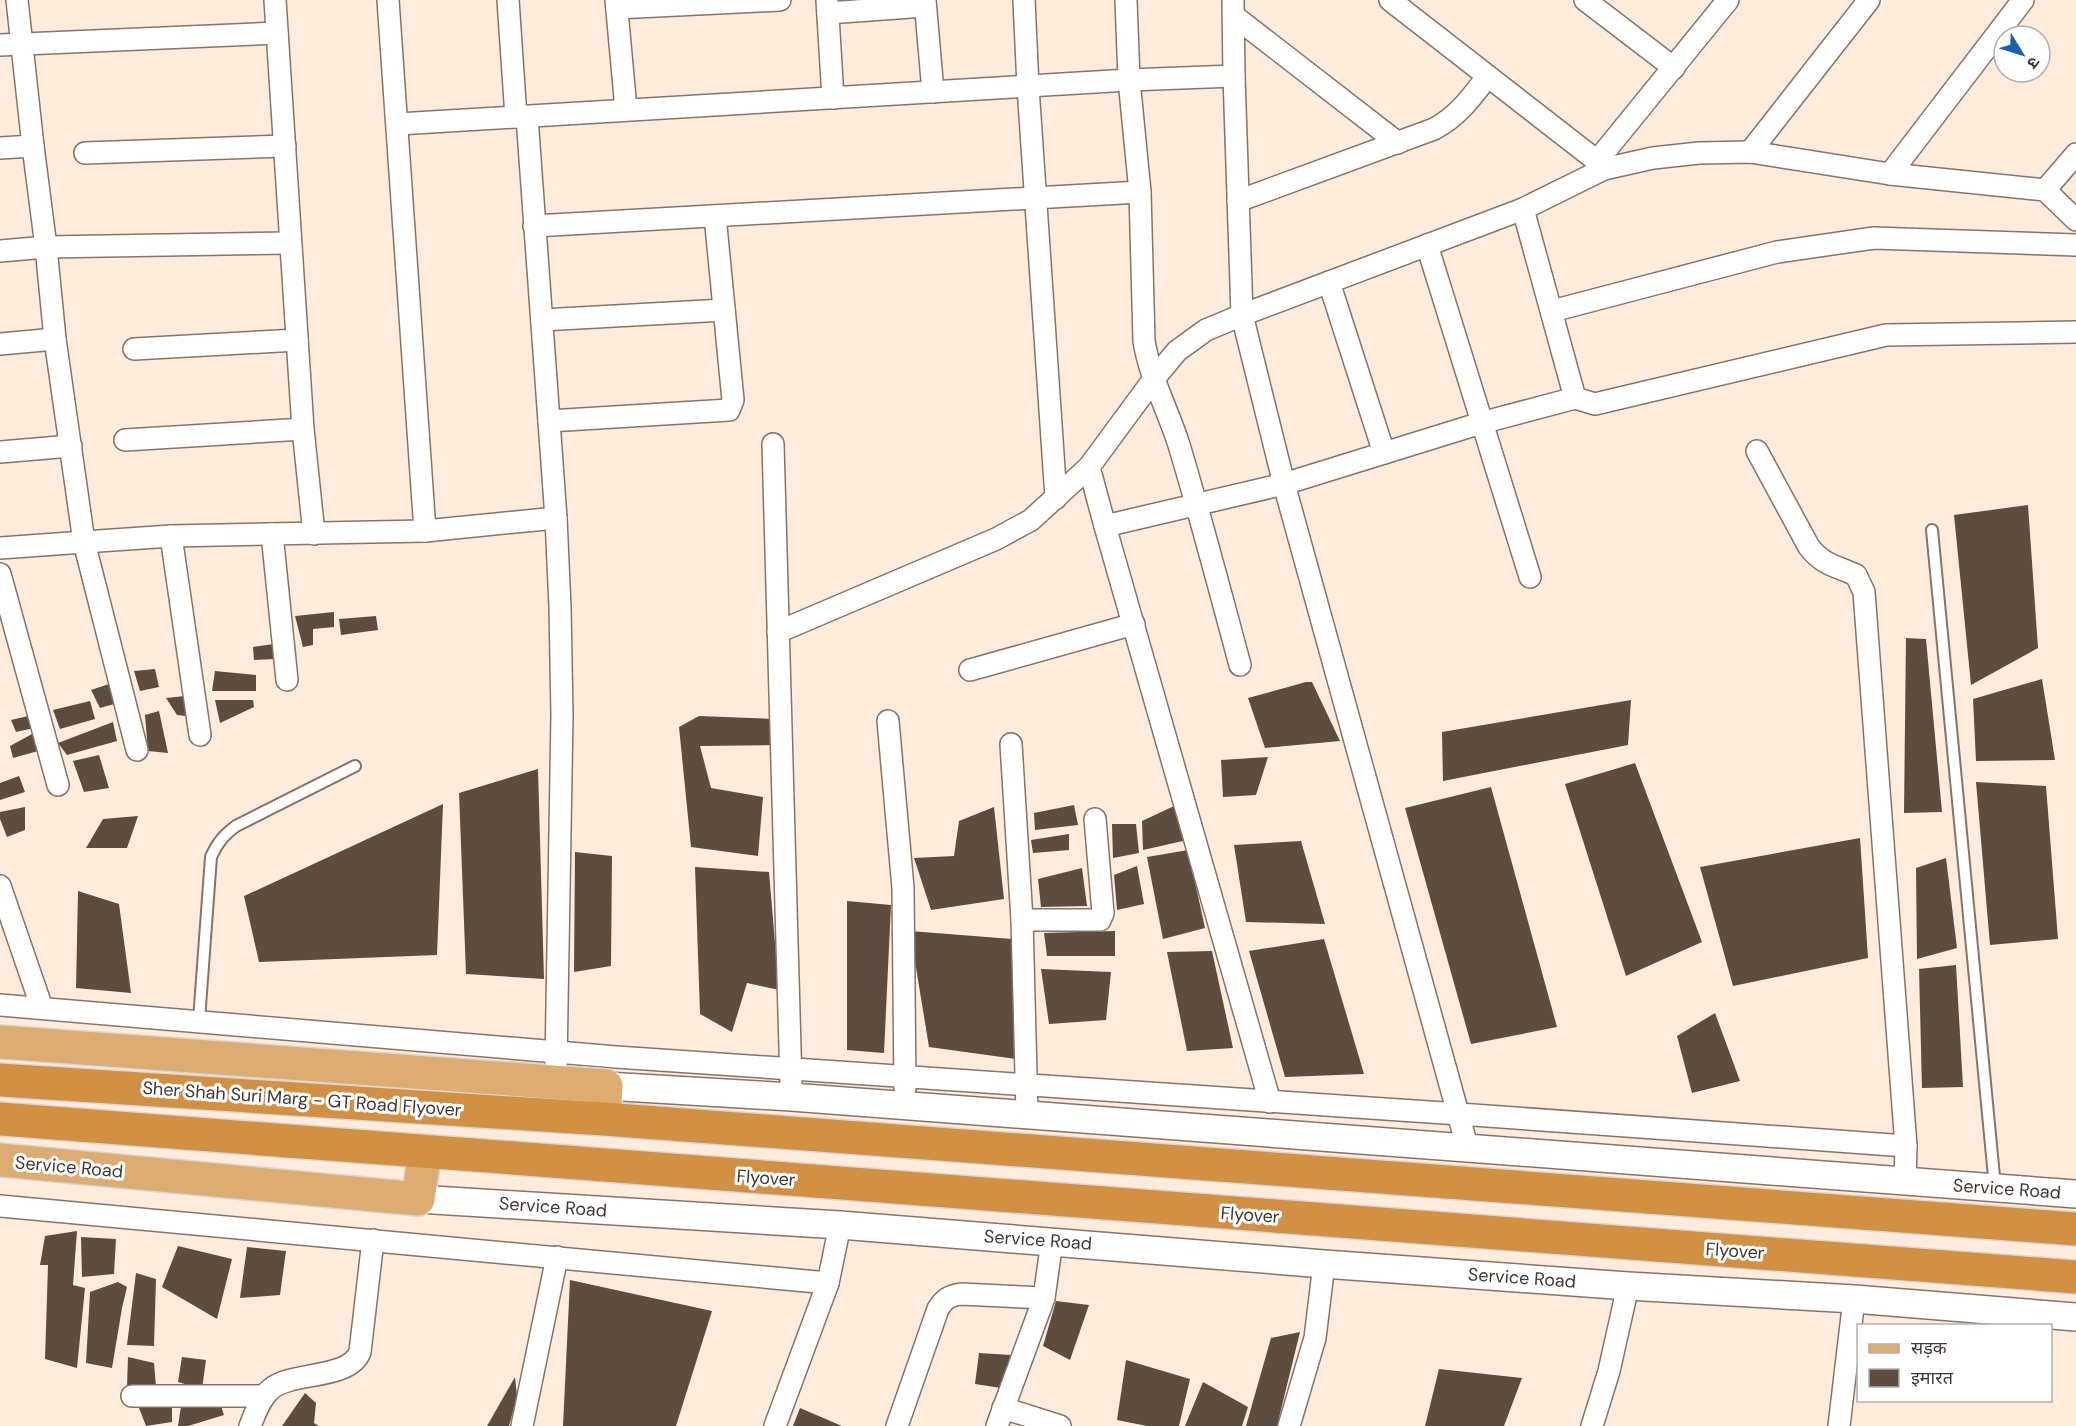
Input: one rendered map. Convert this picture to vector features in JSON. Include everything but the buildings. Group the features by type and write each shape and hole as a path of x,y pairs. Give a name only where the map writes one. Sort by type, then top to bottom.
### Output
{"highway":[{"name":"Sher Shah Suri Marg - GT Road Flyover","path":"0,1080 604,1119"},
{"path":"0,1119 425,1152"},
{"path":"604,1119 2076,1229"},
{"name":"Flyover","path":"425,1152 2076,1277"}],"main road":[{"name":"Service Road","path":"0,1042 556,1067 606,1086"},
{"path":"604,1119 606,1086"},
{"path":"418,1199 425,1152"},
{"name":"Service Road","path":"0,1160 418,1199"}],"street":[{"path":"17,0 10,44 33,146 55,339 84,542 136,750"},
{"path":"275,0 303,429 314,534"},
{"path":"388,0 425,531"},
{"path":"508,0 534,226 556,518 562,715 556,1067"},
{"path":"626,109 617,4 780,0"},
{"path":"1024,0 1056,498"},
{"path":"1126,0 1129,80 1140,192 1144,341 1153,380 1169,412 1197,504 1240,665"},
{"path":"1390,0 1601,165"},
{"path":"1585,0 1674,68"},
{"path":"1601,165 1728,0"},
{"path":"1750,152 1869,0"},
{"path":"1890,174 2023,0"},
{"path":"833,98 828,6 925,3 933,92"},
{"path":"1233,8 1398,143"},
{"path":"1233,8 1242,315 1284,484 1467,1146"},
{"path":"10,44 277,33"},
{"path":"398,124 1129,80 1234,76"},
{"path":"1238,201 1398,143 1450,120 1461,111 1488,77"},
{"path":"0,148 33,146"},
{"path":"85,153 285,146"},
{"path":"778,632 996,539 1031,520 1089,467 1177,351 1206,330 1524,209 1601,165 1699,153 1750,152 1890,174 2045,190 2076,220"},
{"path":"2045,190 2076,154"},
{"path":"534,226 1140,192"},
{"path":"1524,209 1575,398"},
{"path":"549,421 729,410 733,400 715,216"},
{"path":"1552,311 1777,252 1874,238 2076,245"},
{"path":"0,251 46,247 290,243"},
{"path":"1427,245 1530,577"},
{"path":"1329,282 1384,453"},
{"path":"542,320 724,310"},
{"path":"1105,526 1284,484 1481,423 1575,398 1595,404 1886,334 2076,332"},
{"path":"0,344 55,339"},
{"path":"134,349 297,340"},
{"path":"125,440 303,429"},
{"path":"773,444 791,1096"},
{"path":"0,452 71,446"},
{"path":"1757,451 1809,547 1828,565 1856,575 1864,592 1906,1146 1905,1182"},
{"path":"1089,467 1270,1102"},
{"path":"0,549 171,536 425,531 556,518"},
{"path":"272,534 287,680"},
{"path":"171,536 200,735"},
{"path":"0,574 58,785"},
{"path":"970,670 1134,624"},
{"path":"888,721 903,888 905,1105"},
{"path":"1011,744 1022,920 1027,1114"},
{"path":"1022,920 1100,920 1103,913 1095,819"},
{"path":"0,886 42,1008"},
{"path":"0,1005 199,1020 556,1067 791,1070 1027,1084 1906,1146"},
{"name":"Service Road","path":"606,1086 791,1096 2076,1194"},
{"name":"Service Road","path":"418,1199 840,1225 1324,1264 1628,1286 1854,1299 2076,1317"},
{"path":"0,1206 828,1283"},
{"path":"775,1426 828,1283 840,1225"},
{"path":"250,1426 264,1396 278,1384 345,1367 357,1359 360,1352 373,1240"},
{"path":"1052,1241 1044,1298 1000,1417 1060,1426"},
{"path":"522,1426 557,1257"},
{"path":"1289,1426 1315,1338 1324,1264"},
{"path":"1592,1426 1609,1371 1628,1286"},
{"path":"897,1426 938,1309 944,1300 951,1295 961,1294 1044,1298"},
{"path":"1839,1426 1854,1299"},
{"path":"132,1396 264,1396"}],"lane":[{"path":"1932,530 1995,1188"},
{"path":"199,1020 211,857 217,844 236,826 355,766"}]}
